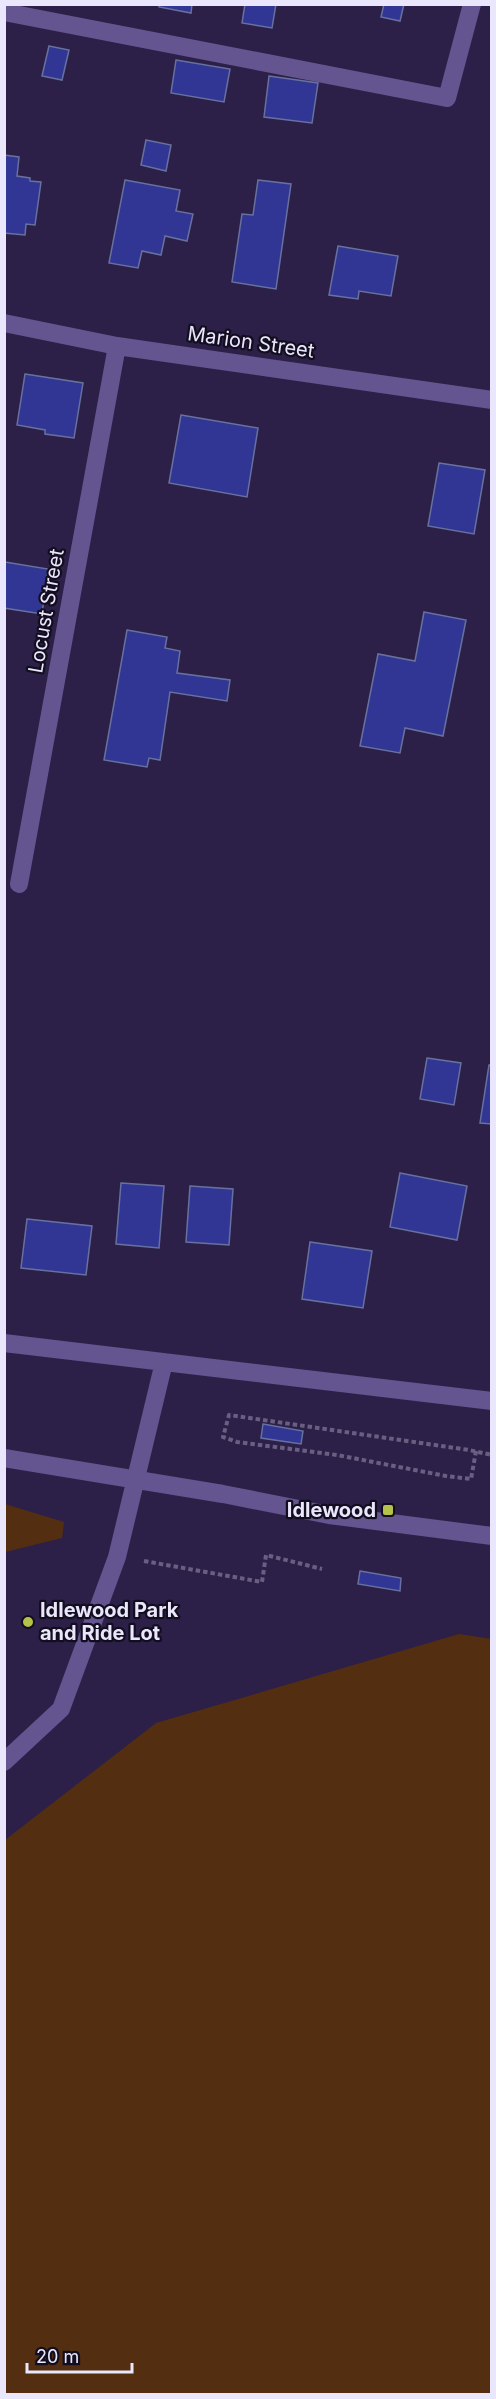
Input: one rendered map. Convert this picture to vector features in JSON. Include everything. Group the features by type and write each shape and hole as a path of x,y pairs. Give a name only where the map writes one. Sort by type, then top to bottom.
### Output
{"street":[{"path":"4,12 447,98 472,4"},
{"name":"Marion Street","path":"4,323 117,346 492,400"},
{"name":"Locust Street","path":"19,884 117,346"},
{"path":"4,1343 492,1401"},
{"path":"4,1762 61,1709 117,1557 164,1362"},
{"path":"4,1458 223,1494 328,1515 492,1536"}],"path":[{"path":"476,1451 471,1479 337,1455 237,1442 223,1437 229,1415 476,1451 492,1455"},
{"path":"151,1562 262,1582 266,1555 322,1569"}],"shaded area":[{"path":"5,1504 64,1522 62,1538 5,1552"},
{"path":"459,1634 492,1639 491,2394 5,2394 5,1840 156,1723"}],"building":[{"path":"159,4 192,4 191,13 159,7"},
{"path":"245,4 276,4 272,28 242,23"},
{"path":"384,4 404,4 400,21 381,17"},
{"path":"49,46 69,50 62,80 42,76"},
{"path":"176,60 230,69 224,102 171,93"},
{"path":"269,76 318,83 312,123 264,117"},
{"path":"146,140 171,145 166,171 141,165"},
{"path":"4,155 19,157 17,176 41,182 35,225 26,224 25,235 4,233"},
{"path":"125,180 180,190 176,211 193,214 187,241 165,236 161,255 142,251 138,268 109,263"},
{"path":"258,180 291,184 276,289 232,282 242,214 253,215"},
{"path":"338,246 398,256 391,296 359,291 358,299 329,295"},
{"path":"25,374 83,383 74,438 45,434 45,430 17,425"},
{"path":"181,415 258,428 247,497 169,483"},
{"path":"439,463 485,470 474,534 428,526"},
{"path":"5,562 48,569 42,614 4,608"},
{"path":"424,612 466,620 443,736 405,728 400,753 360,746 378,654 415,661"},
{"path":"127,630 167,637 165,648 180,651 177,673 230,680 227,701 170,692 160,760 149,758 147,767 104,760"},
{"path":"427,1058 461,1063 454,1105 420,1099"},
{"path":"489,1065 492,1065 492,1124 480,1123"},
{"path":"400,1173 467,1186 457,1240 390,1227"},
{"path":"121,1183 164,1186 159,1248 116,1244"},
{"path":"190,1186 233,1189 229,1245 186,1242"},
{"path":"27,1219 92,1226 86,1275 21,1268"},
{"path":"310,1242 372,1251 363,1308 302,1299"},
{"path":"263,1424 303,1431 301,1444 261,1438"},
{"path":"360,1571 401,1578 400,1591 358,1584"}],"place":[{"name":"Idlewood","path":"388,1510"},
{"name":"Idlewood Park and Ride Lot","path":"28,1622"}]}
